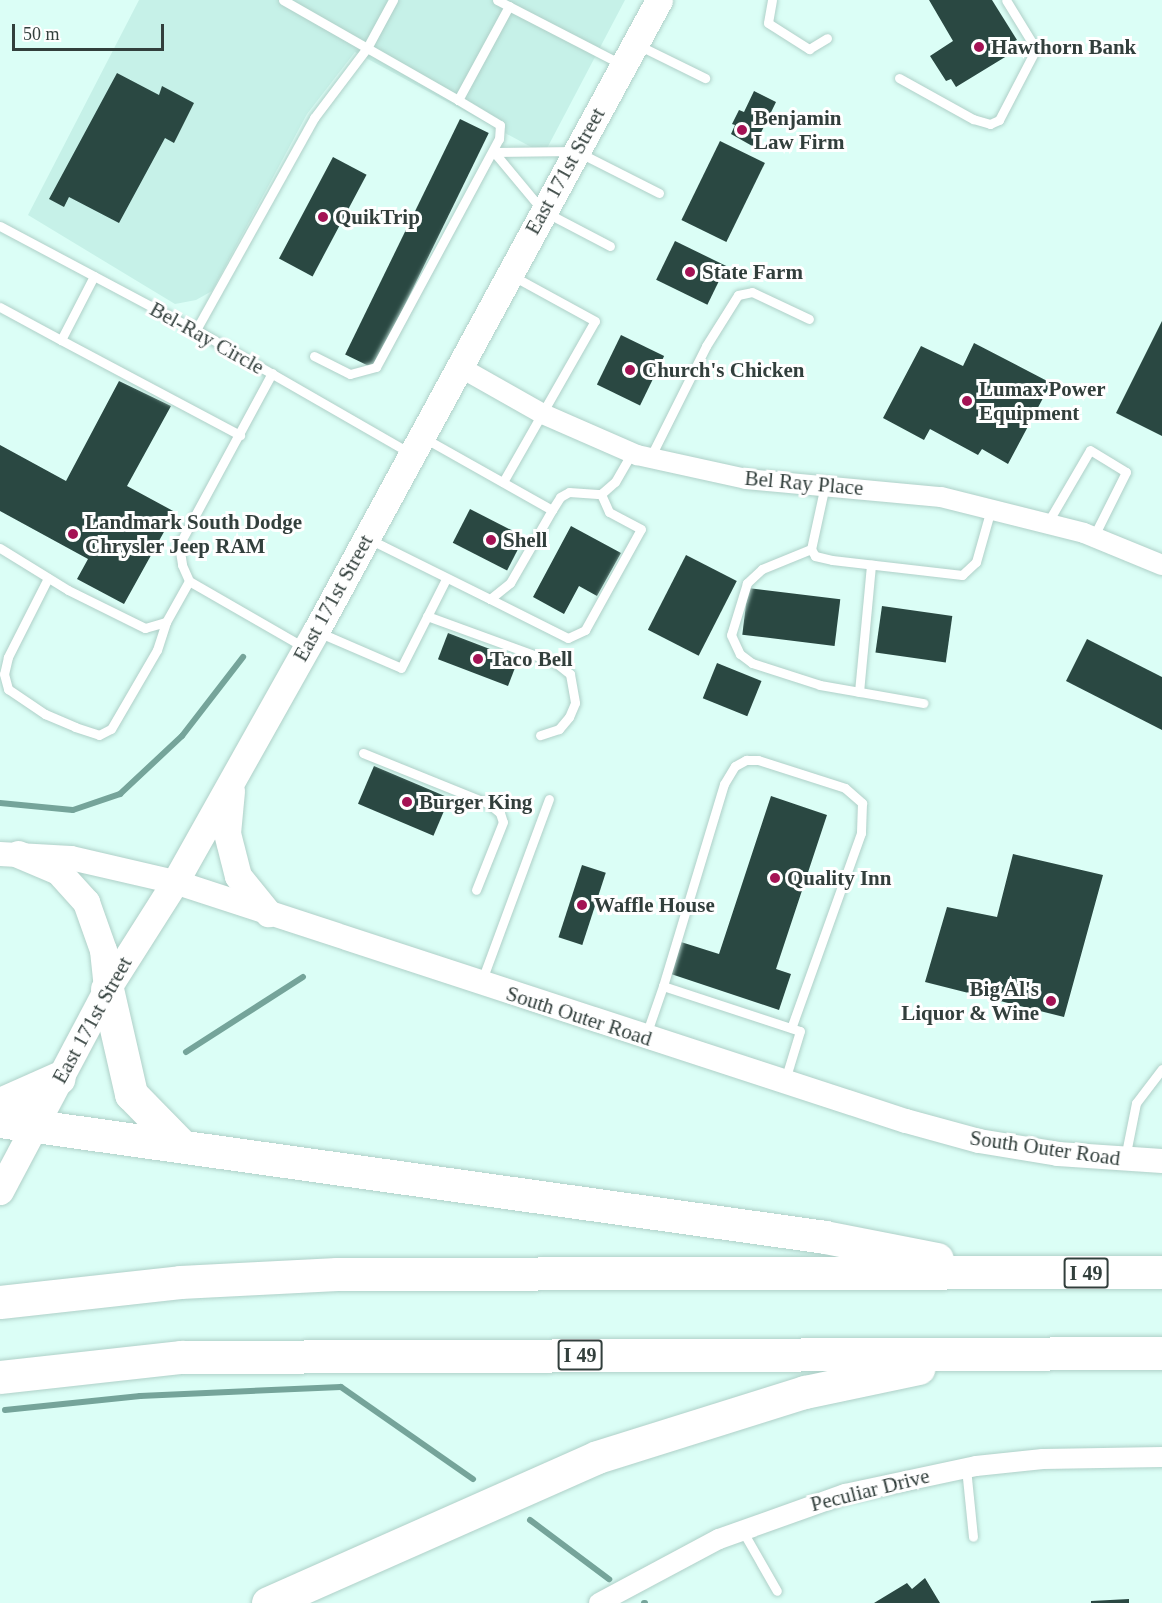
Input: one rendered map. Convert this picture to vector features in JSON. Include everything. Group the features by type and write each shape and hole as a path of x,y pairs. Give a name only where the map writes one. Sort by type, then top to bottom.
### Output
{"highway":[{"path":"107,989 131,1094 180,1144"},
{"path":"0,1104 59,1078"},
{"path":"0,1121 180,1144 825,1237 1010,1273"},
{"name":"I 49","path":"0,1302 180,1282 337,1274 1162,1272"},
{"path":"268,1603 618,1450 805,1392 989,1353"},
{"name":"I 49","path":"0,1377 181,1356 1162,1353"}],"main road":[{"name":"East 171st Street","path":"0,1191 107,989 175,882 311,640 659,0"},
{"path":"231,781 227,833 238,876 267,913"},
{"path":"9,854 58,871 86,902 104,950 107,989"}],"street":[{"name":"Bel Ray Place","path":"458,366 543,414 641,455 746,480 825,485 941,497 1048,522 1094,536 1162,566"},
{"name":"South Outer Road","path":"9,854 102,863 175,882 784,1084 979,1141 1124,1161 1162,1161"},
{"name":"Peculiar Drive","path":"599,1603 659,1568 742,1530 845,1494 966,1468 1043,1459 1162,1457"}],"lane":[{"path":"283,0 500,125 494,152 376,368 350,374 314,356"},
{"path":"196,330 314,118 368,48 393,0"},
{"path":"498,0 630,54 705,78"},
{"path":"772,0 768,23 808,49 827,38"},
{"path":"899,78 973,119 990,124 999,120 1036,49 1006,0"},
{"path":"458,100 509,6"},
{"path":"494,152 576,151 659,193"},
{"path":"494,152 543,211 610,246"},
{"name":"Bel-Ray Circle","path":"0,226 196,330 272,374 416,446 503,482 552,510"},
{"path":"503,482 595,321 509,274"},
{"path":"61,340 94,276"},
{"path":"490,599 510,583 560,497 568,492 601,494 641,455 738,295 752,292 809,319"},
{"path":"0,307 240,435"},
{"path":"272,374 179,545 182,565 189,581 311,640 401,668 446,579"},
{"path":"1048,522 1090,450 1126,472 1094,536"},
{"path":"811,549 825,485"},
{"path":"367,537 446,579 568,638 585,630 641,529 609,512 601,494"},
{"path":"811,549 820,557 962,575 976,562 991,509"},
{"path":"0,548 48,578 145,628 166,622"},
{"path":"811,549 754,575 747,583 730,640 752,663 820,685 923,703"},
{"path":"859,692 871,565"},
{"path":"48,578 8,657 4,674 4,691 45,714 99,735 111,729 157,650 166,622 189,581"},
{"path":"427,616 556,663 570,674 575,704 569,717 559,729 540,735"},
{"path":"363,753 489,804 500,813 503,822 476,890"},
{"path":"645,1038 724,784 735,766 746,760 758,760 845,788 862,803 861,832 790,1028"},
{"path":"480,983 549,800"},
{"path":"663,986 800,1031 784,1084"},
{"path":"1124,1161 1136,1103 1162,1069"},
{"path":"966,1468 973,1536"},
{"path":"742,1530 777,1591"}],"shaded area":[{"path":"139,0 625,0 544,154 355,52 307,114 212,291 196,300 175,304 28,215"}],"building":[{"name":"Hawthorn Bank","path":"929,0 992,0 1017,40 1010,43 1015,51 956,87 951,79 946,81 930,56 953,41"},
{"path":"117,73 159,95 162,86 194,103 174,143 165,138 119,223 69,197 64,207 49,199"},
{"path":"754,91 776,102 754,147 731,134 735,125 732,124 739,110 744,112"},
{"name":"QuikTrip","path":"460,119 489,133 374,369 345,354"},
{"path":"720,141 765,163 726,242 681,220"},
{"name":"QuikTrip","path":"333,157 367,175 313,276 279,259"},
{"name":"State Farm","path":"675,241 726,266 707,305 656,280"},
{"path":"1162,321 1162,436 1116,413"},
{"name":"Church's Chicken","path":"621,335 664,356 640,405 597,384"},
{"name":"Lumax Power Equipment","path":"974,343 1051,383 1008,464 982,449 978,455 930,429 924,440 883,418 921,346 963,366"},
{"path":"119,381 171,406 127,486 175,512 124,604 77,579 88,559 0,511 0,445 66,481"},
{"path":"470,509 524,537 507,571 453,543"},
{"path":"571,526 621,553 597,596 579,586 564,614 533,597"},
{"path":"686,555 737,581 699,656 648,630"},
{"path":"748,588 840,599 835,646 742,635"},
{"path":"882,606 952,616 946,662 875,653"},
{"name":"Taco Bell","path":"448,633 518,660 508,686 438,659"},
{"path":"1087,639 1162,677 1162,730 1066,681"},
{"path":"717,663 762,681 747,716 703,698"},
{"path":"374,766 449,798 433,836 358,804"},
{"name":"Quality Inn","path":"771,796 827,815 776,969 791,974 779,1010 671,974 681,942 719,954"},
{"path":"1013,854 1103,875 1064,1017 925,982 947,907 997,917"},
{"name":"Waffle House","path":"582,865 606,873 582,945 559,937"},
{"path":"925,1578 940,1603 874,1603 907,1583 912,1589"},
{"path":"1129,1599 1129,1603 1091,1603 1091,1601"}],"waterway":[{"path":"0,803 73,810 120,794 182,736 243,657"},
{"path":"186,1052 303,977"},
{"path":"5,1410 140,1396 341,1387 473,1479"},
{"path":"530,1520 609,1579"}],"place":[{"name":"Hawthorn Bank","path":"979,47"},
{"name":"Benjamin Law Firm","path":"742,130"},
{"name":"QuikTrip","path":"323,217"},
{"name":"State Farm","path":"690,272"},
{"name":"Church's Chicken","path":"630,370"},
{"name":"Lumax Power Equipment","path":"967,401"},
{"name":"Landmark South Dodge Chrysler Jeep RAM","path":"73,534"},
{"name":"Shell","path":"491,540"},
{"name":"Taco Bell","path":"478,659"},
{"name":"Burger King","path":"407,802"},
{"name":"Quality Inn","path":"775,878"},
{"name":"Waffle House","path":"582,905"},
{"name":"Big Al's Liquor & Wine","path":"1051,1001"}]}
